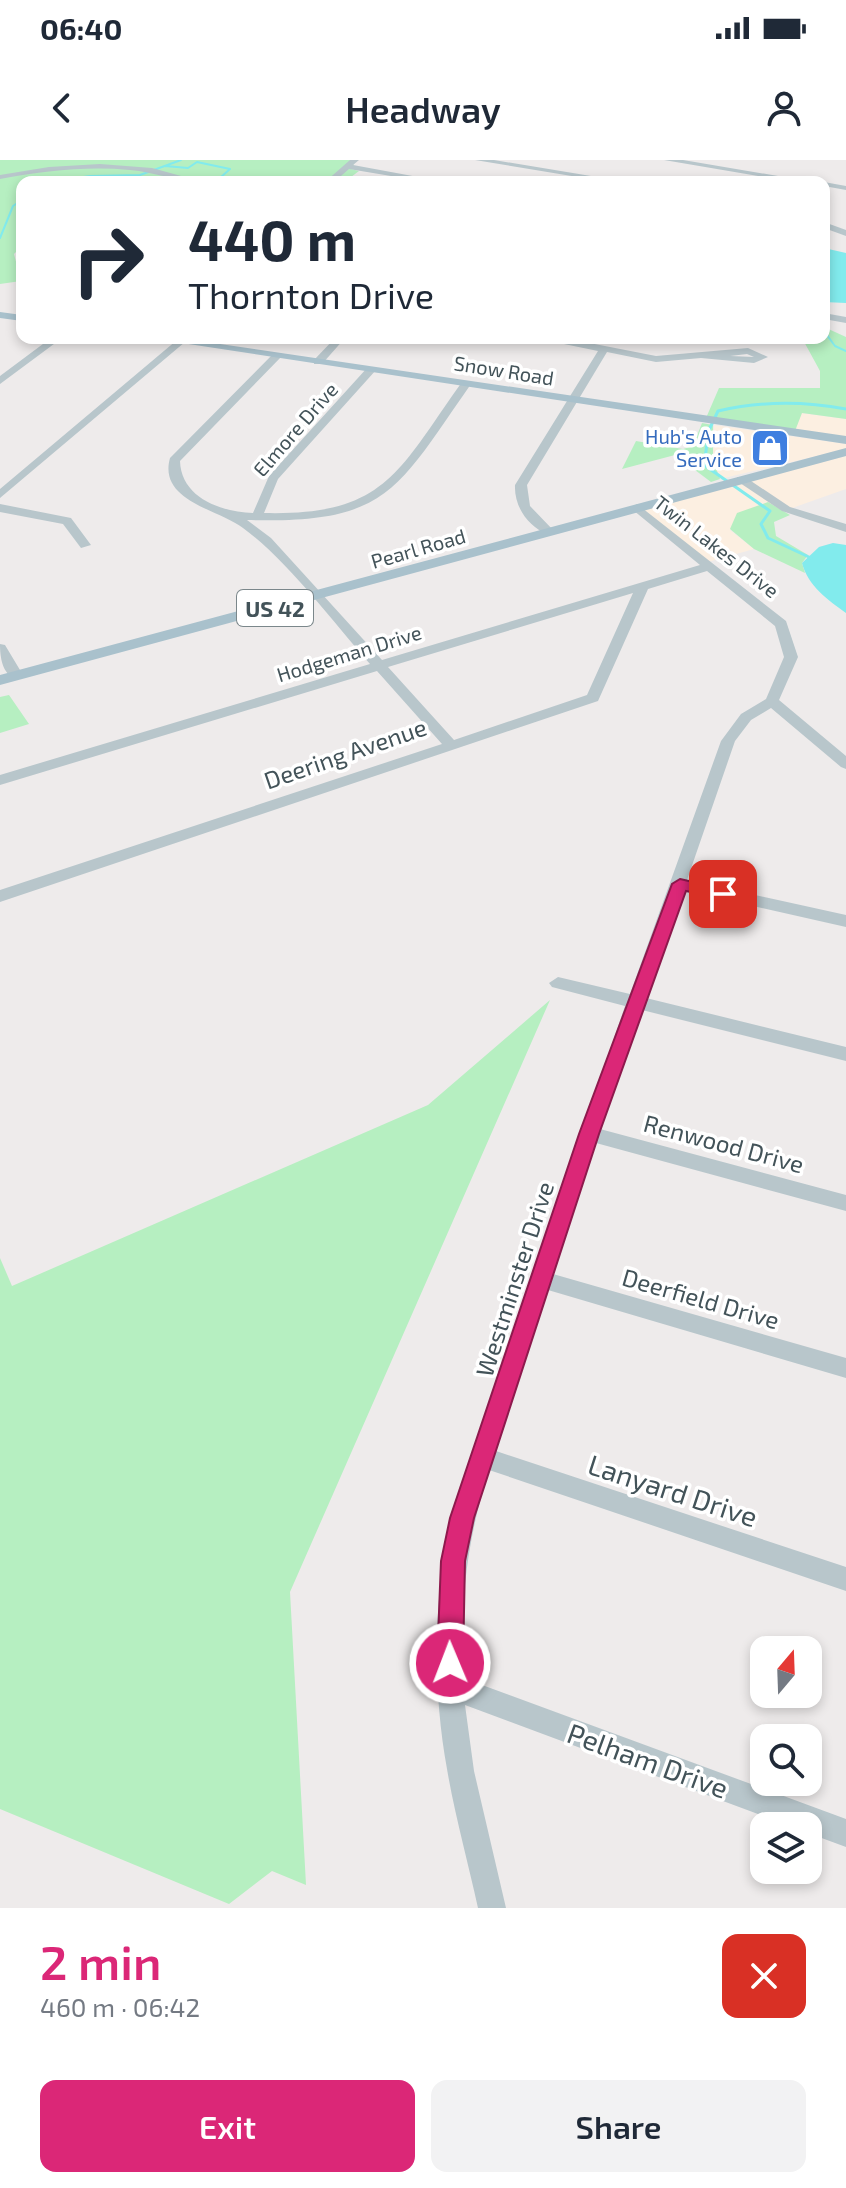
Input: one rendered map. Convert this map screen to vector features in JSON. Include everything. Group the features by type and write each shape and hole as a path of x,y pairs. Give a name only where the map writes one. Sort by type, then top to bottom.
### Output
{"main road":[{"name":"Snow Road","path":"194,344 846,440"},
{"path":"820,437 834,445 827,457"},
{"name":"Pearl Road","path":"8,677 317,597 730,481 846,452"}],"street":[{"path":"479,160 584,176"},
{"path":"668,160 771,176"},
{"path":"353,164 412,176"},
{"path":"0,177 73,168 136,170 173,176"},
{"path":"830,216 835,216"},
{"path":"0,381 49,344"},
{"path":"0,495 178,344"},
{"path":"318,362 334,344"},
{"path":"579,344 656,359 705,357"},
{"path":"548,531 525,513 520,498 521,485 604,349"},
{"path":"277,356 174,460 173,475 179,488 190,498 232,516 266,540 449,743"},
{"name":"Elmore Drive","path":"257,517 273,478 371,370"},
{"path":"232,516 298,518 355,506 380,494 466,384"},
{"path":"730,481 786,509 846,528"},
{"path":"0,508 67,521 85,545"},
{"name":"Twin Lakes Drive","path":"637,508 781,624 791,657 772,701"},
{"path":"266,540 298,518"},
{"name":"Hodgeman Drive","path":"0,780 710,566"},
{"name":"Deering Avenue","path":"0,896 449,743 593,698 642,588"},
{"path":"0,648 8,677"},
{"path":"772,701 846,764"},
{"name":"Westminster Drive","path":"492,1908 457,1753 449,1615 453,1561 482,1457 589,1134 680,884 728,741 746,717 772,701"},
{"path":"680,884 846,921"},
{"path":"558,983 846,1054"},
{"name":"Renwood Drive","path":"589,1134 846,1203"},
{"name":"Deerfield Drive","path":"541,1279 846,1368"},
{"name":"Lanyard Drive","path":"482,1457 846,1579"},
{"name":"Pelham Drive","path":"451,1687 846,1833"}],"shaded area":[{"path":"801,413 846,419 846,438 795,431"},
{"path":"714,425 846,444 846,449 720,479 713,460"},
{"path":"846,456 846,489 730,530 754,549 708,562 641,509"}],"green space":[{"path":"0,160 356,160 351,169 359,171 352,176 16,176 16,282 0,284"},
{"path":"830,330 846,337 846,419 802,413 795,431 706,418 719,388 820,388 820,371 805,344 830,344"},
{"path":"702,423 713,425 713,460 720,479 711,482 675,455 622,469 636,441 683,449 693,446"},
{"path":"768,502 790,515 774,522 776,536 808,555 802,563 805,573 754,549 730,529 737,513"},
{"path":"9,695 29,724 0,733 0,697"},
{"path":"550,1000 290,1592 306,1885 272,1871 229,1904 0,1809 0,1258 12,1286 428,1105"}],"water":[{"path":"830,249 846,253 846,303 830,302"},
{"path":"833,543 846,545 846,613 814,586 802,563 819,547"}],"building":[{"path":"772,432 787,442 768,447 759,440 762,434"}],"waterway":[{"path":"90,176 140,175 181,160"},
{"path":"165,166 188,168 197,162 230,169 222,176"},
{"path":"0,238 16,204"},
{"path":"830,339 835,346 846,351"},
{"path":"811,558 768,538 761,524 770,511 704,465 709,430 718,411 750,405 782,403 846,409"}],"place":[{"name":"Hub's Auto Service","path":"770,448"}],"route":[{"path":"450,1663 449,1615 453,1561 462,1518 589,1134 680,884 723,894"}]}
